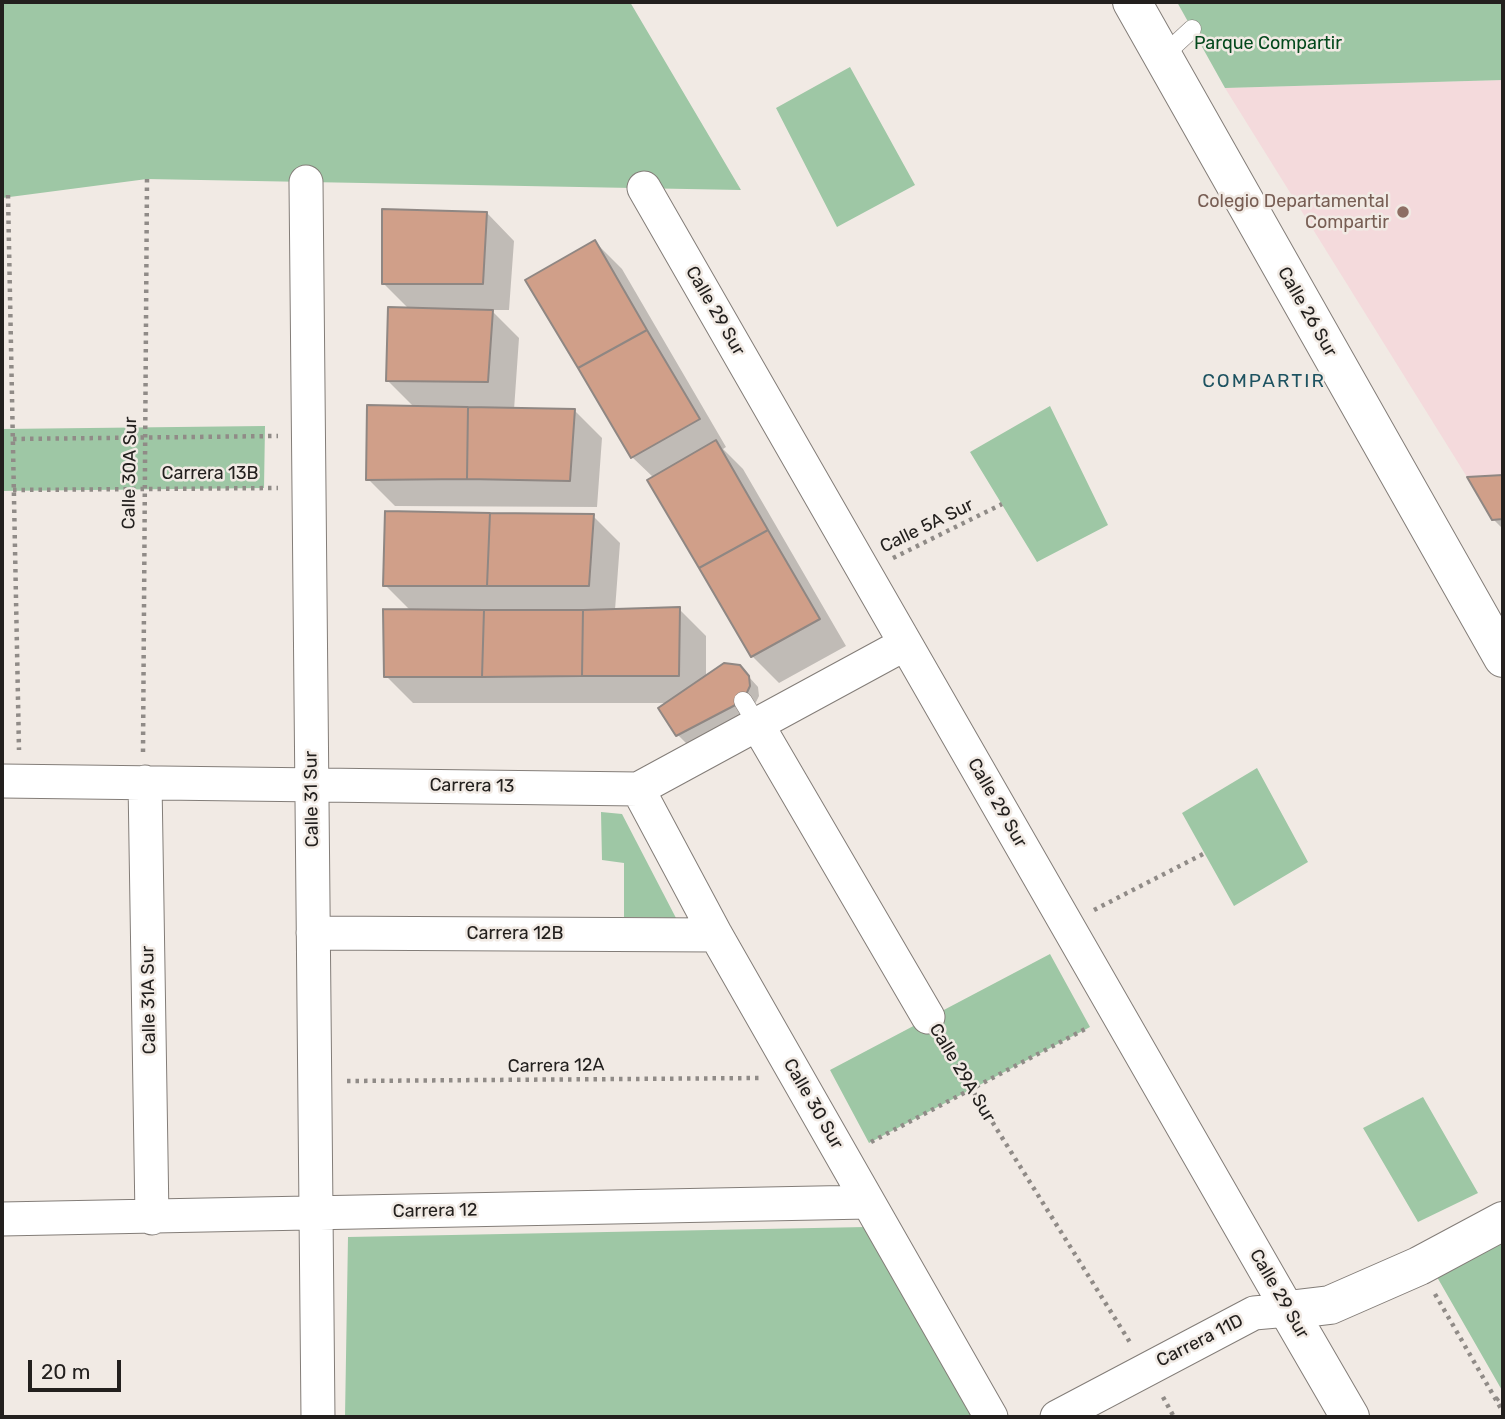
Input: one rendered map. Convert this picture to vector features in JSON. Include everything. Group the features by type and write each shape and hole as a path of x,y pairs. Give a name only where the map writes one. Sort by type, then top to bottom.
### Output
{"street":[{"name":"Calle 26 Sur","path":"1132,2 1503,658"},
{"name":"Calle 31 Sur","path":"306,182 318,1417"},
{"name":"Calle 29 Sur","path":"644,188 1350,1417"},
{"name":"Carrera 13","path":"2,781 144,767 312,783 638,789 750,713 905,644"},
{"name":"Calle 29A Sur","path":"750,713 928,1017"},
{"name":"Calle 31A Sur","path":"144,767 152,1218"},
{"name":"Calle 30 Sur","path":"638,789 716,935 990,1417"},
{"name":"Carrera 12B","path":"313,933 716,935"},
{"name":"Carrera 12","path":"2,1219 868,1202"},
{"name":"Carrera 11D","path":"1057,1417 1254,1313 1330,1306 1419,1266 1503,1221"}],"lane":[{"path":"1163,57 1192,29"}],"path":[{"name":"Calle 30A Sur","path":"144,767 147,179"},
{"path":"2,200 8,195 19,753"},
{"path":"13,439 282,436"},
{"name":"Carrera 13B","path":"13,490 281,488"},
{"name":"Calle 5A Sur","path":"865,572 1002,504"},
{"path":"1067,924 1205,853"},
{"path":"843,1158 1117,1011"},
{"name":"Calle 29A Sur","path":"928,1017 970,1090 1147,1369 1174,1417"},
{"name":"Carrera 12A","path":"315,1082 797,1077"},
{"path":"1419,1266 1503,1412"},
{"path":"1496,1399 1503,1395"}],"shaded area":[{"name":"Colegio Departamental Compartir","path":"1503,80 1503,475 1467,477 1225,88"}],"green space":[{"path":"2,2 630,2 741,190 147,179 2,198"},
{"name":"Parque Compartir","path":"1177,2 1503,2 1503,80 1225,88"},
{"path":"850,67 915,185 837,227 776,108"},
{"path":"1050,406 1108,525 1037,562 970,452"},
{"path":"265,426 264,488 2,491 2,429"},
{"path":"1257,768 1308,862 1234,906 1182,813"},
{"path":"601,812 622,814 676,918 624,917 624,863 602,860"},
{"path":"1050,954 1090,1027 869,1143 830,1070"},
{"path":"1423,1097 1478,1193 1418,1222 1363,1128"},
{"path":"866,1227 972,1417 345,1417 348,1237"},
{"path":"1503,1235 1503,1392 1433,1270"}],"building":[{"path":"382,209 487,212 483,284 382,284"},
{"path":"595,240 647,330 578,368 525,280"},
{"path":"388,307 493,310 488,382 386,381"},
{"path":"647,330 700,419 631,458 578,368"},
{"path":"367,405 468,407 467,479 366,480"},
{"path":"468,407 575,409 570,481 467,479"},
{"path":"716,440 768,530 699,568 647,480"},
{"path":"1503,475 1503,519 1492,520 1467,477"},
{"path":"385,511 490,513 487,586 383,586"},
{"path":"490,513 594,514 589,586 487,586"},
{"path":"768,530 820,619 751,657 699,568"},
{"path":"680,607 679,676 582,676 583,610"},
{"path":"383,609 484,610 482,677 384,677"},
{"path":"484,610 583,610 582,676 482,677"},
{"path":"724,663 740,665 749,676 750,686 743,701 676,736 658,708"}],"place":[{"name":"Colegio Departamental Compartir","path":"1403,212"}],"district":[{"name":"COMPARTIR","path":"1264,382"}]}
